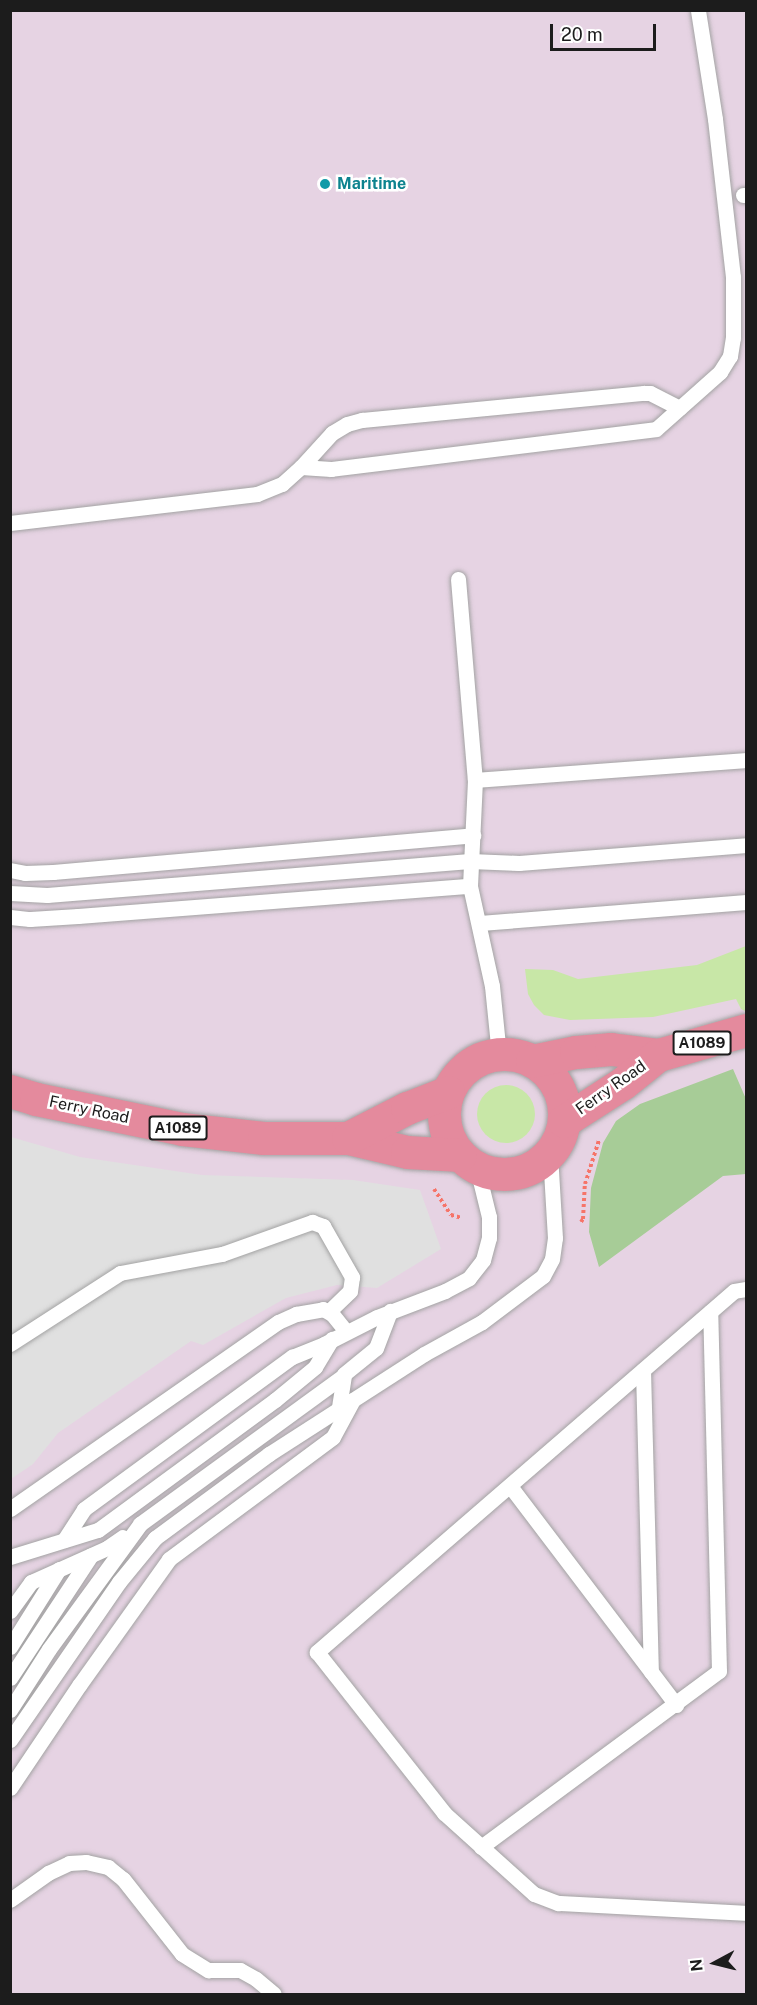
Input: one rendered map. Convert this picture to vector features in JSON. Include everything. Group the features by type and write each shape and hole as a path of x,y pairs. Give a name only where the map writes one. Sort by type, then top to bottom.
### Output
{"highway":[{"name":"Ferry Road","path":"532,1061 576,1052 611,1049 658,1055 747,1030"},
{"path":"499,1054 516,1055 532,1061 547,1072 557,1086 564,1103 564,1121 560,1139 550,1154 535,1167 516,1174 496,1174 468,1162 450,1141 445,1125 444,1108 448,1092 468,1066 483,1058 499,1054"},
{"name":"Ferry Road","path":"564,1121 623,1083 658,1055"},
{"name":"Ferry Road","path":"10,1091 36,1099 182,1129 264,1138 348,1138 407,1152 468,1162"},
{"name":"Ferry Road","path":"348,1138 407,1108 448,1092"}],"lane":[{"path":"301,468 331,469 647,432 656,429 716,376 727,361 740,307 698,10"},
{"path":"10,523 257,494 282,484 301,468 332,433 347,424 362,420 644,393 650,393 679,408"},
{"path":"458,579 475,780 470,885 492,986 499,1054"},
{"path":"475,780 747,760"},
{"path":"10,870 25,873 53,872 473,835"},
{"path":"10,893 47,895 470,861 519,863 747,845"},
{"path":"10,917 30,919 78,916 470,885"},
{"path":"480,923 747,902"},
{"path":"10,1740 119,1582 155,1538 269,1454 432,1349 482,1322 538,1280 552,1259 554,1221 550,1154"},
{"path":"64,1540 84,1509 292,1357 390,1311 445,1292 473,1274 487,1250 489,1217 468,1162"},
{"path":"10,1344 120,1273 222,1254 312,1222 323,1226 352,1277 350,1291 328,1311"},
{"path":"747,1289 735,1291 710,1312 317,1652 444,1813 525,1888 552,1902 747,1913"},
{"path":"10,1509 278,1322 315,1309 328,1311"},
{"path":"328,1311 339,1335"},
{"path":"10,1602 28,1584 107,1548 343,1376 376,1348 390,1311"},
{"path":"481,1847 719,1671 710,1312"},
{"path":"10,1557 98,1530 269,1405 313,1369 339,1335"},
{"path":"643,1370 651,1672"},
{"path":"10,1788 99,1655 169,1559 333,1437 343,1422 346,1404 343,1376"},
{"path":"510,1486 675,1705"},
{"path":"10,1710 49,1649 140,1524"},
{"path":"10,1678 91,1555"},
{"path":"10,1647 59,1569"},
{"path":"10,1611 28,1584"},
{"path":"10,1900 48,1873 69,1863 86,1862 108,1868 123,1879 182,1954 208,1970 240,1970 256,1979 274,1995"}],"path":[{"path":"554,1221 583,1220 585,1185 600,1137"},
{"path":"461,1218 489,1217"}],"shaded area":[{"path":"11,11 746,11 746,1994 11,1994"},
{"path":"11,1137 80,1157 202,1175 353,1180 420,1190 441,1249 377,1288 337,1285 286,1298 203,1345 191,1341 58,1433 33,1464 11,1479"}],"green space":[{"path":"746,946 745,1011 741,1009 736,999 653,1017 570,1020 544,1015 534,1005 528,994 525,969 553,970 578,979 697,965"},
{"path":"733,1069 746,1099 746,1174 723,1176 599,1267 589,1232 591,1188 603,1143 616,1121 640,1104"},
{"path":"500,1085 512,1085 527,1093 535,1108 535,1120 527,1135 512,1143 500,1143 485,1135 477,1120 477,1108 485,1093"}],"place":[{"name":"Maritime","path":"325,184"}]}
